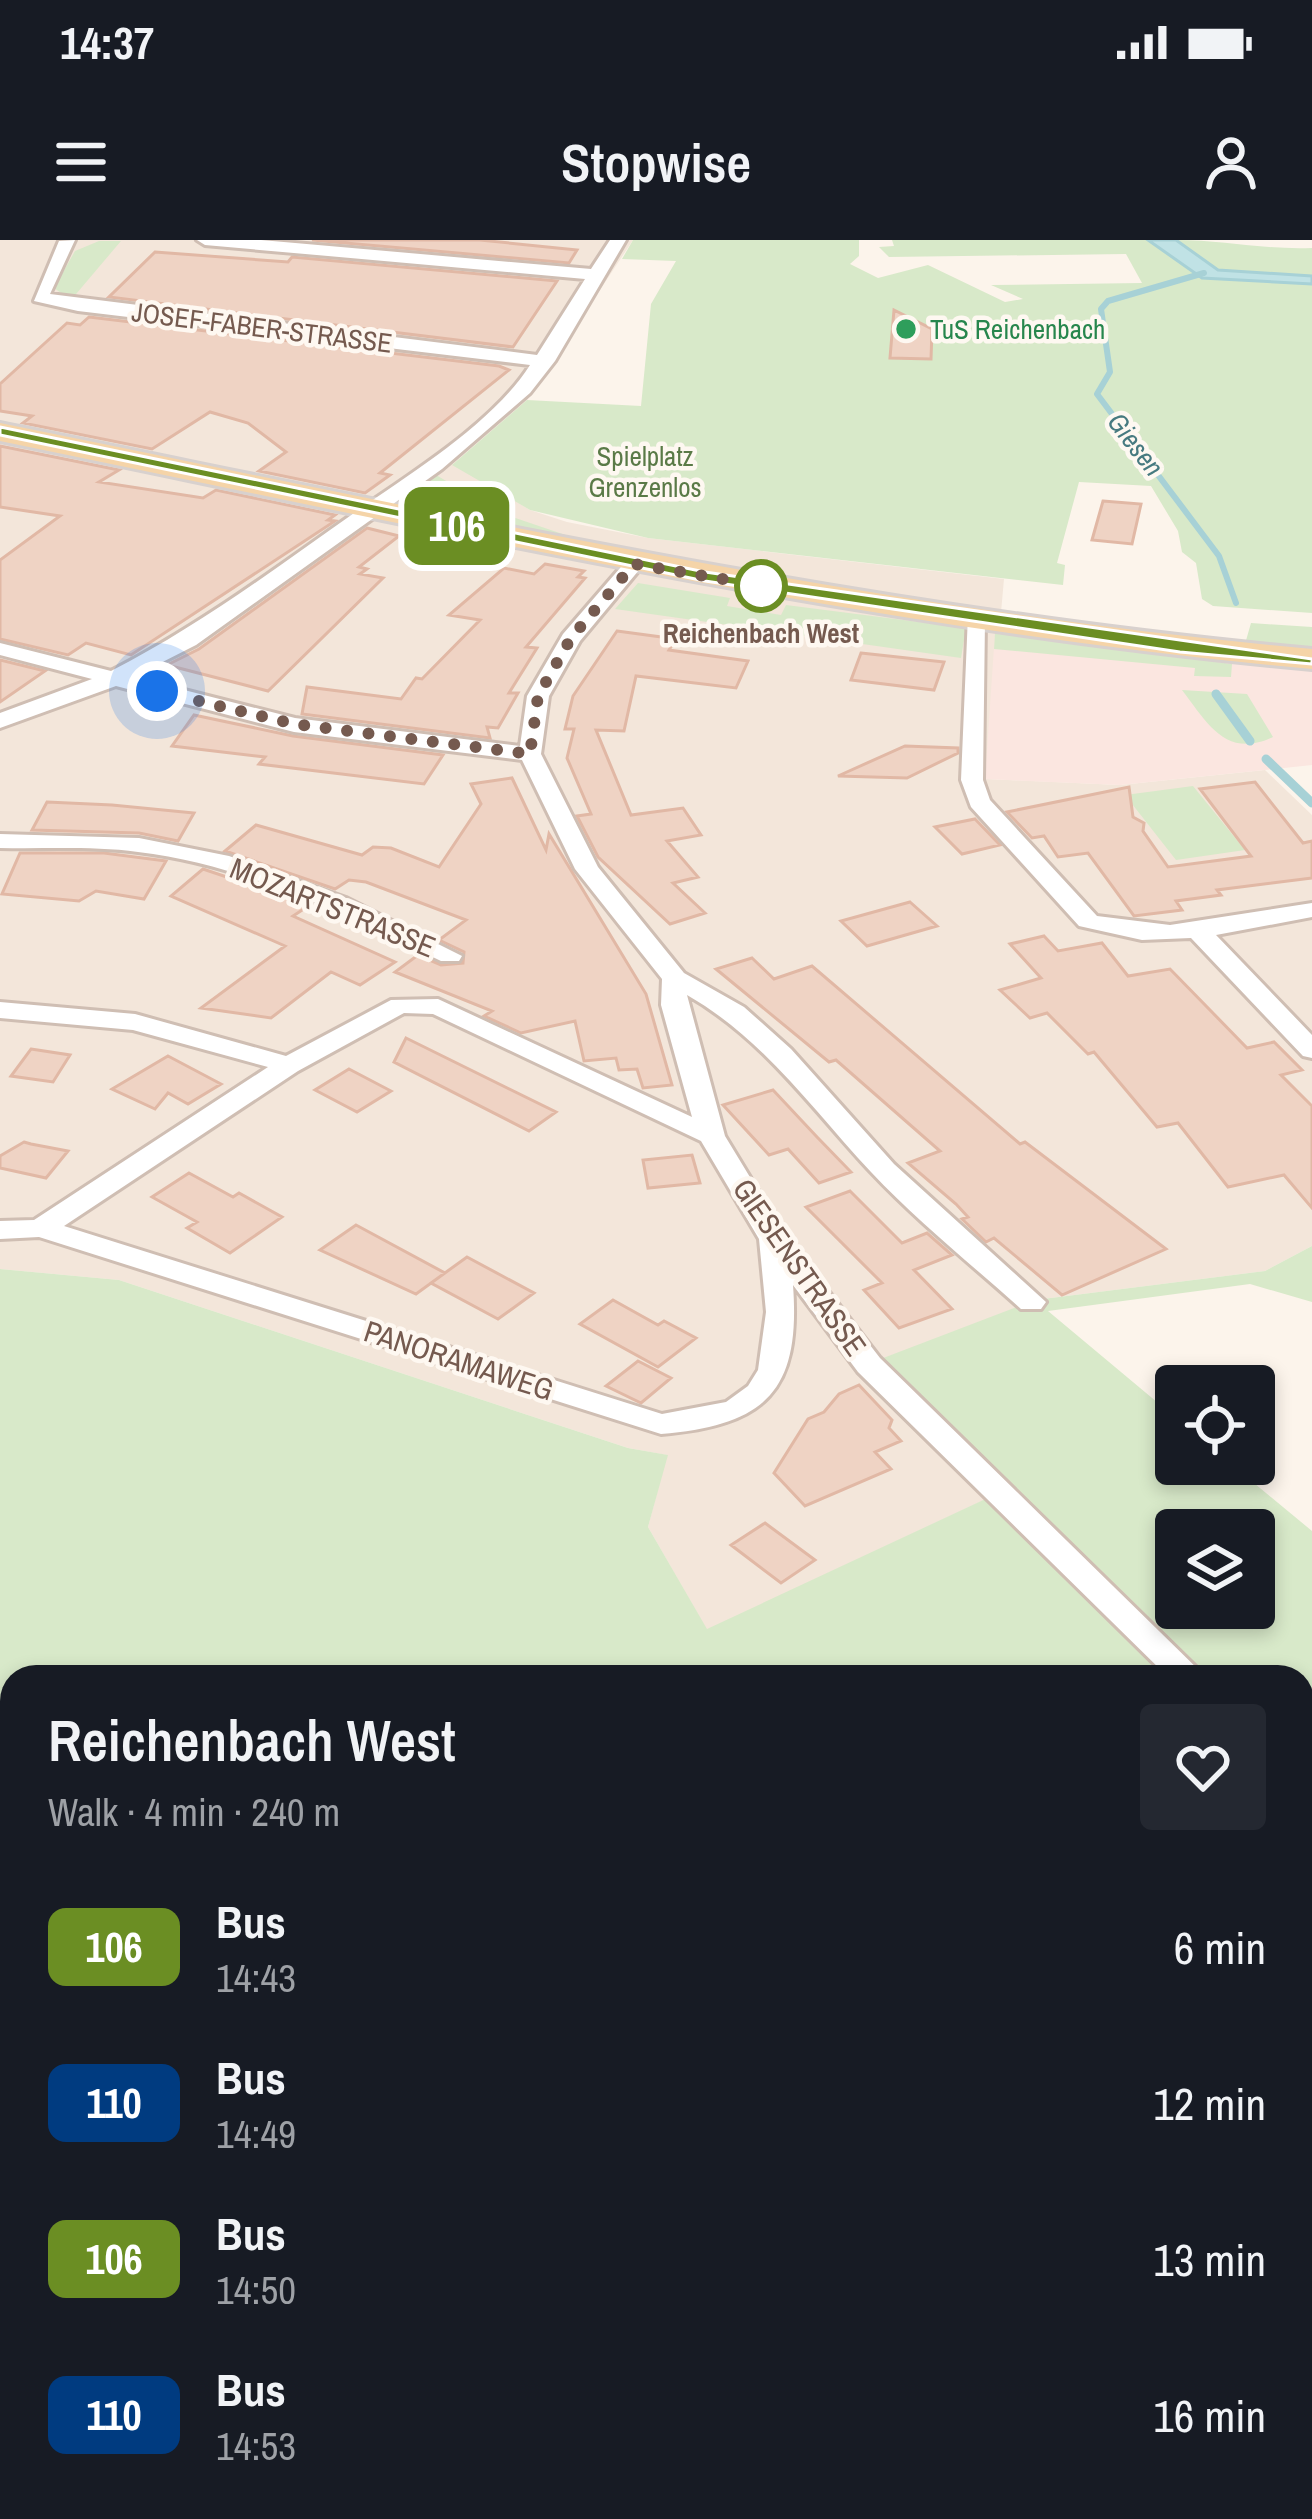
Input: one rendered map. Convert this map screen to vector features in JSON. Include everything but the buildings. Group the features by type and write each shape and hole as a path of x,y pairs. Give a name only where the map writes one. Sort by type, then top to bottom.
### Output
{"main road":[{"path":"0,432 634,564 975,619 1312,659"}],"street":[{"path":"55,240 70,240"},
{"name":"JOSEF-FABER-STRASSE","path":"70,240 40,297 546,361"},
{"path":"205,240 596,274"},
{"path":"0,721 111,680 188,640 501,412 546,361 618,240"},
{"path":"634,564 571,638 538,696 530,754 587,869 675,978 721,1002 782,1055 884,1170 1031,1302"},
{"path":"975,619 972,780 980,802 1088,921 1112,931 1149,934 1312,910"},
{"path":"0,649 294,724 530,754"},
{"name":"MOZARTSTRASSE","path":"0,841 137,845 212,859 272,877 450,956"},
{"path":"1195,928 1312,1050"},
{"name":"GIESENSTRASSE","path":"675,978 674,1005 711,1136 773,1239 869,1365 1011,1510 1176,1665"},
{"path":"41,1228 289,1065 400,1005 438,1007 711,1136"},
{"path":"0,1010 135,1022 289,1065"},
{"name":"PANORAMAWEG","path":"0,1230 41,1228 661,1424 698,1424 749,1404 774,1372 784,1323 773,1239"}],"shaded area":[{"path":"0,240 633,240 527,400 453,464 530,510 567,522 648,538 1004,579 986,779 1120,785 1265,770 1312,815 1312,1246 1265,1271 1035,1300 1010,1488 707,1630 648,1527 667,1455 628,1448 119,1280 0,1269"},
{"path":"995,632 1312,669 1312,765 1120,785 985,779"}],"green space":[{"name":"Spielplatz Grenzenlos","path":"633,240 859,240 859,256 850,264 878,278 928,265 1005,302 1023,299 991,285 1142,283 1126,254 889,257 879,247 894,246 892,240 1148,240 1202,278 1312,284 1312,613 1213,606 1202,599 1196,563 1182,552 1178,531 1151,486 1079,482 1057,563 1065,565 1063,585 648,538 530,510 452,465 527,400 641,406 651,304 676,261 622,259"},
{"path":"1176,240 1312,248 1312,276 1218,270"},
{"path":"99,241 121,241 71,300 54,288 75,251"},
{"path":"436,475 501,513 592,544 409,501"},
{"path":"638,583 730,598 727,606 781,615 786,605 966,628 961,658 615,609"},
{"path":"1251,623 1312,627 1312,648 1245,644"},
{"path":"995,632 1232,664 1231,677 1194,676 1195,668 994,649"},
{"path":"1182,690 1247,694 1273,737 1257,743 1230,741 1210,726"},
{"path":"1193,786 1245,850 1176,860 1125,795"},
{"path":"1312,1246 1312,1302 1250,1284 1048,1311 1155,1400 1155,1485 1256,1485 1312,1531 1312,1665 0,1665 0,1269 119,1280 628,1448 668,1455 648,1527 707,1629 1009,1488 878,1360 1035,1300 1265,1271"}],"water":[{"path":"1148,240 1176,240 1218,270 1312,276 1312,284 1202,278"}],"waterway":[{"name":"Giesen","path":"1204,273 1108,301 1101,309 1110,372 1097,394 1219,556 1236,603"},
{"name":"Giesen","path":"1216,694 1250,741"},
{"name":"Giesen","path":"1266,759 1312,803"}],"bus line":[{"name":"106","path":"0,432 705,576 975,619 1234,654 1312,659"}],"place":[{"name":"TuS Reichenbach","path":"906,329"},
{"name":"Reichenbach West","path":"761,586"}],"route":[{"path":"157,691 294,724 530,754 538,696 571,638 634,564 770,587 761,586"}]}
